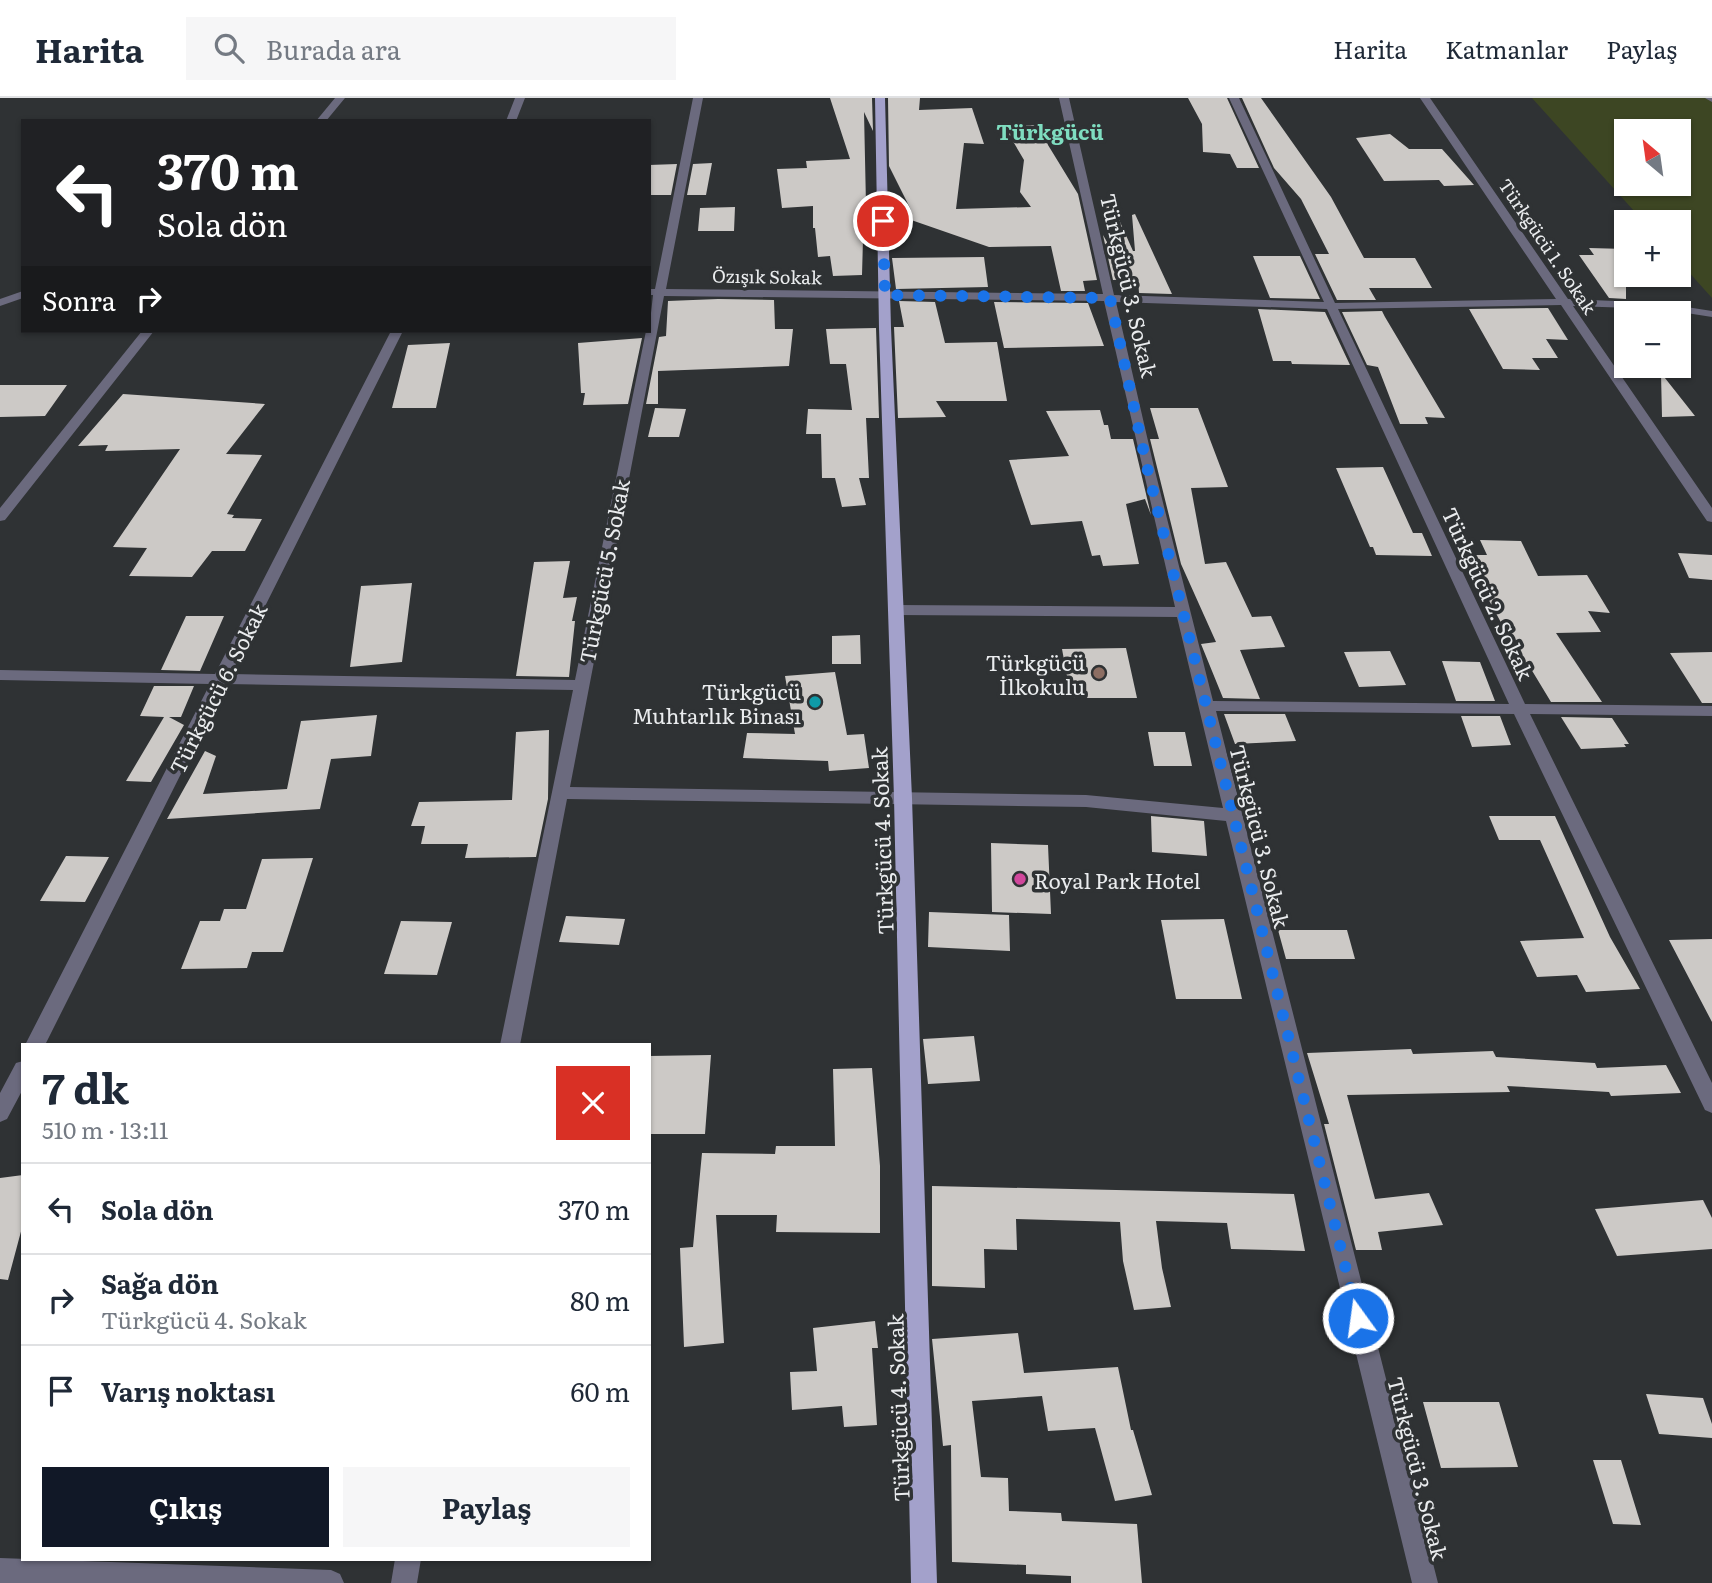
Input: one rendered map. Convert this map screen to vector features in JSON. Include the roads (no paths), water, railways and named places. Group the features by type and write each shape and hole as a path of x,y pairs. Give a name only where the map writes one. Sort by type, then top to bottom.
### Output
{"main road":[{"name":"Türkgücü 4. Sokak","path":"880,98 903,798 924,1583"}],"street":[{"path":"323,119 340,98"},
{"path":"512,119 520,98"},
{"name":"Türkgücü 5. Sokak","path":"654,292 698,98"},
{"name":"Türkgücü 3. Sokak","path":"1064,98 1147,467 1424,1583"},
{"name":"Türkgücü 2. Sokak","path":"1234,98 1519,708 1712,1104"},
{"name":"Türkgücü 1. Sokak","path":"1425,98 1712,518"},
{"name":"Özışık Sokak","path":"654,292 1110,298 1332,306 1565,302 1661,306 1712,313"},
{"path":"0,303 21,295"},
{"path":"0,517 146,333"},
{"name":"Türkgücü 6. Sokak","path":"36,1043 396,333"},
{"name":"Türkgücü 5. Sokak","path":"510,1043 646,333"},
{"path":"896,610 1184,612"},
{"path":"0,675 580,685"},
{"path":"1206,706 1712,711"},
{"path":"560,793 1086,801 1232,815"},
{"path":"0,1113 21,1073"},
{"path":"404,1583 408,1561"},
{"path":"0,1571 331,1583"}],"place":[{"name":"Türkgücü İlkokulu","path":"1099,673"},
{"name":"Türkgücü Muhtarlık Binası","path":"815,702"},
{"name":"Royal Park Hotel","path":"1020,879"}],"district":[{"name":"Türkgücü","path":"1050,130"}]}
